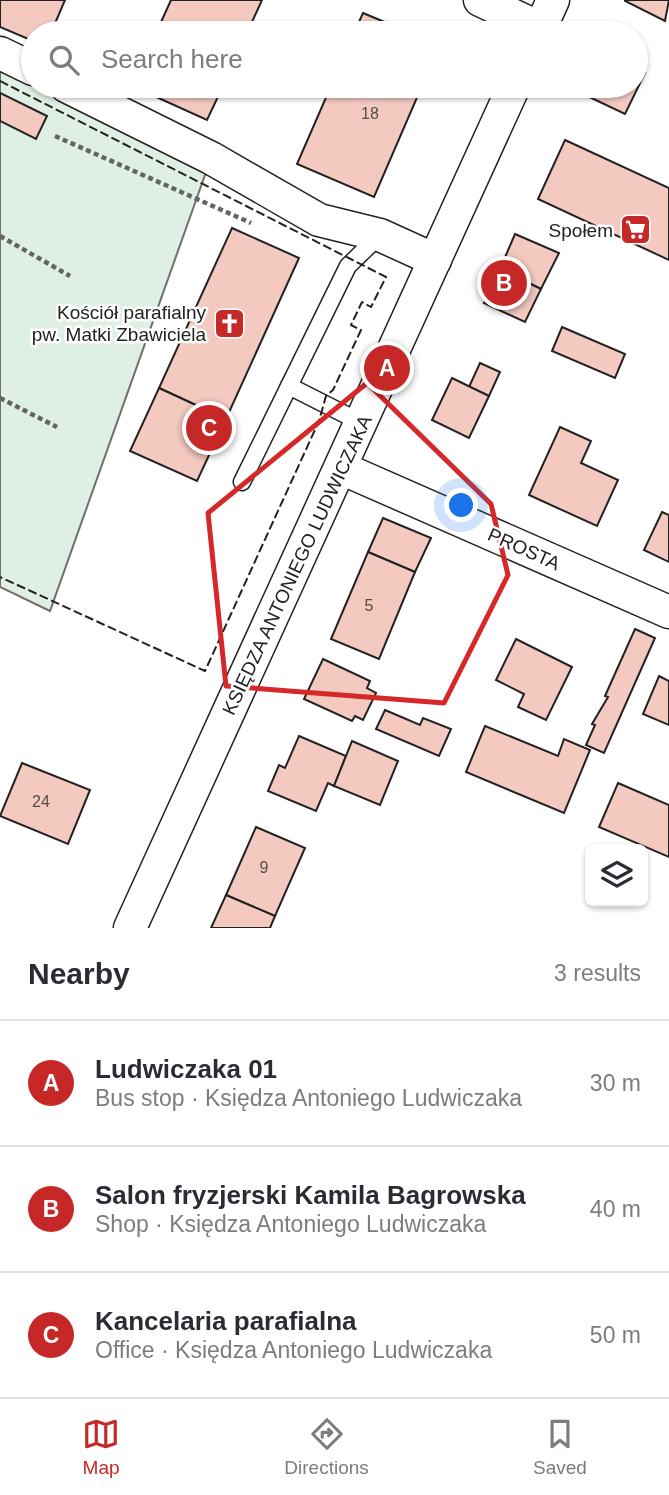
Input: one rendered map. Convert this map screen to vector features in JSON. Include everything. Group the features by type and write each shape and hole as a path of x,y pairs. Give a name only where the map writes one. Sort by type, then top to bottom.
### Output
{"street":[{"path":"480,0 544,20"},
{"path":"0,53 21,63"},
{"path":"90,98 211,159 319,220 380,235 435,260"},
{"name":"KSIĘDZA ANTONIEGO LUDWICZAKA","path":"130,928 509,98"},
{"name":"PROSTA","path":"341,468 669,612"}],"lane":[{"path":"242,482 348,266 380,235"},
{"path":"289,386 362,423"}],"path":[{"path":"55,136 259,226"},
{"path":"0,236 69,276"},
{"path":"0,398 57,427"}],"highlighted area":[{"path":"367,383 491,504 508,575 444,703 226,686 208,513"}],"green space":[{"path":"0,53 21,63 21,98 90,98 211,158 50,611 0,587"}],"building":[{"path":"0,0 65,0 56,21 21,21 21,36 0,27"},
{"path":"171,0 262,0 252,21 161,21"},
{"path":"625,0 669,0 665,21 625,1"},
{"path":"363,13 382,21 359,21"},
{"path":"0,93 47,116 36,139 0,121"},
{"path":"158,98 217,98 207,120"},
{"path":"326,98 417,98 374,197 297,164"},
{"path":"591,98 633,98 625,114"},
{"name":"Społem","path":"565,140 669,188 669,260 538,199"},
{"name":"Kościół parafialny pw. Matki Zbawiciela","path":"232,228 299,258 226,419 159,388"},
{"path":"515,234 559,253 541,289 500,269"},
{"path":"500,269 541,289 525,322 484,303"},
{"path":"562,327 625,354 615,378 552,351"},
{"path":"480,363 500,372 489,396 469,387"},
{"path":"452,378 489,396 469,438 432,420"},
{"path":"159,388 226,419 197,481 130,451"},
{"path":"560,427 591,441 581,463 618,480 597,526 529,495"},
{"path":"662,512 669,515 669,562 644,550"},
{"path":"383,518 431,538 415,572 368,552"},
{"path":"368,552 415,572 379,659 331,639"},
{"path":"635,629 655,638 604,753 586,745 595,725 592,724 608,697 605,696"},
{"path":"516,639 572,667 546,720 518,707 524,694 496,680"},
{"path":"323,659 370,681 367,688 376,693 363,720 355,716 352,721 304,699"},
{"path":"659,676 669,681 669,725 643,714"},
{"path":"385,710 420,725 423,718 451,729 439,756 376,729"},
{"path":"485,726 558,756 564,739 590,750 564,813 466,772"},
{"path":"299,736 346,756 334,786 328,783 316,811 268,791 279,765 285,768"},
{"path":"352,741 398,761 380,805 334,786"},
{"path":"22,763 90,790 68,844 0,816"},
{"path":"618,783 669,805 669,857 648,848 648,844 639,844 599,827"},
{"path":"256,827 305,848 275,916 226,895"},
{"path":"226,895 275,916 270,928 211,928"}],"fence":[{"path":"0,81 21,92"},
{"path":"0,577 205,671 319,421 326,396 333,390 361,330 351,325 362,302 371,307 386,277 33,98"}],"place":[{"name":"Społem","path":"636,230"},
{"name":"Salon fryzjerski Kamila Bagrowska","path":"504,283"},
{"name":"Kościół parafialny pw. Matki Zbawiciela","path":"229,323"},
{"name":"Ludwiczaka 01","path":"387,368"},
{"name":"Kancelaria parafialna","path":"209,428"}]}
